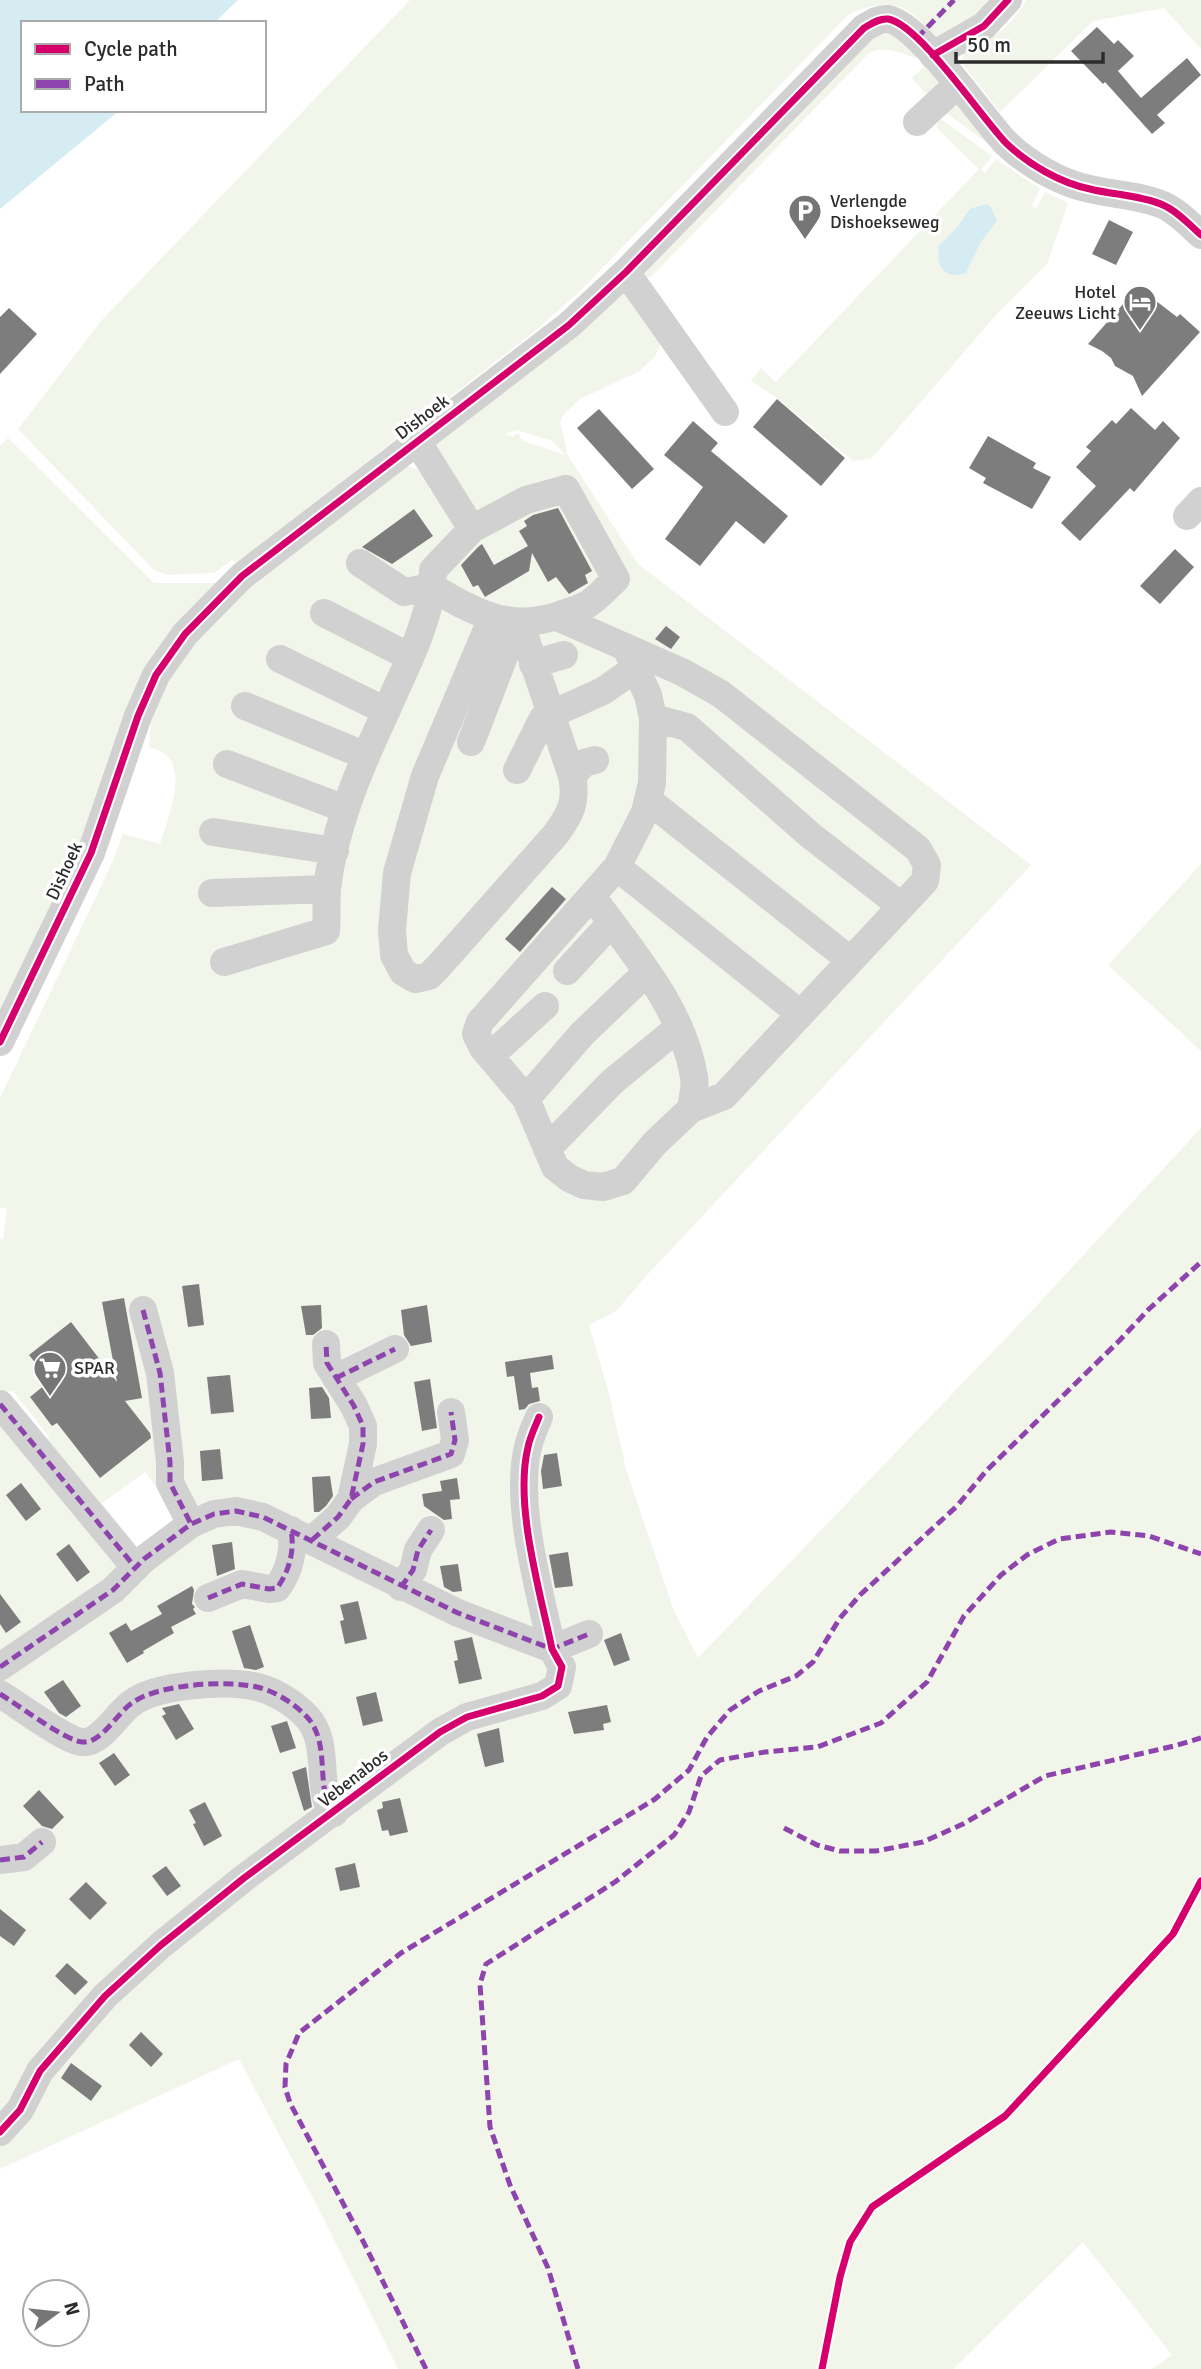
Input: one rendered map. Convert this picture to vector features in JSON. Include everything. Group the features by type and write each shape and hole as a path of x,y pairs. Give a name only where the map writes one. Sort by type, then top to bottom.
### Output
{"street":[{"path":"1008,0 984,26 933,55 957,85 1009,145 1050,174 1087,189 1139,198 1166,206 1201,235"},
{"name":"Dishoek","path":"0,1042 91,853 138,716 156,675 186,634 242,576 569,325 626,272 864,28 874,22 888,19 903,27 933,55"},
{"path":"917,122 957,85"},
{"path":"626,272 725,412"},
{"path":"417,441 472,529"},
{"path":"224,962 326,931 327,889 345,809 429,607 433,570 472,529 526,500 566,489 616,579 588,604 557,617 505,620"},
{"path":"360,563 404,592 432,587 454,601 505,620 524,634 551,713 583,768 569,816 556,834 438,967 429,976 415,979 403,972 394,955 392,930 397,873 425,776 446,724 505,620"},
{"path":"324,613 410,657"},
{"path":"557,617 631,659 682,672 721,694 918,849 927,865 925,881 724,1096 691,1109 655,1143 623,1181 603,1187 584,1185 555,1167 526,1099 490,1056 476,1034 480,1022 617,867 645,812 652,783 653,718 648,695 631,659"},
{"path":"471,742 505,620"},
{"path":"533,664 564,655"},
{"path":"280,659 386,711"},
{"path":"517,770 543,718 603,691 631,659"},
{"path":"245,706 366,756"},
{"path":"653,718 687,727 810,835 901,906"},
{"path":"227,764 345,809"},
{"path":"648,800 850,960"},
{"path":"213,832 335,851"},
{"path":"617,867 799,1013"},
{"path":"212,893 327,889"},
{"path":"592,896 647,972 679,1027 695,1079 691,1109"},
{"path":"567,971 611,923"},
{"path":"526,1099 582,1034 647,972"},
{"path":"490,1056 545,1006"},
{"path":"547,1149 612,1082 679,1027"},
{"path":"142,1310 160,1373 170,1483 191,1524"},
{"path":"326,1344 327,1363 354,1406 363,1426 363,1444 351,1499"},
{"path":"337,1378 395,1349"},
{"path":"0,1404 135,1567"},
{"path":"208,1598 242,1584 276,1588 283,1579 294,1545 302,1535 338,1517 351,1499 374,1482 451,1454 455,1440 451,1412"},
{"name":"Vebenabos","path":"0,2132 20,2110 40,2071 105,1996 161,1945 244,1878 440,1732 467,1717 502,1705 542,1696 558,1686 562,1667 552,1649 527,1523 523,1481 528,1447 539,1417"},
{"path":"0,1667 113,1590 135,1567 191,1524 214,1514 236,1511 263,1517 401,1587 458,1613 552,1649 589,1634"},
{"path":"401,1587 414,1570 418,1550 431,1530"},
{"name":"Vebenabos","path":"0,1694 68,1738 84,1743 98,1737 134,1701 164,1690 234,1683 259,1687 281,1697 308,1717 319,1737 327,1801 334,1813"},
{"path":"0,1860 24,1857 42,1842"}],"shaded area":[{"path":"410,0 1001,0 938,41 923,23 905,9 891,5 877,6 849,14 579,292 530,335 284,526 240,566 232,560 214,573 167,575 154,570 18,429 102,320"},
{"path":"1027,0 1201,0 1201,49 1164,8 1093,21 1000,112 961,62 965,52 993,37 1006,26"},
{"path":"886,33 898,36 920,55 915,58 886,49 869,53 652,276 646,278 643,270 876,35"},
{"path":"928,64 939,78 937,88 931,95 926,94 912,78"},
{"path":"955,104 960,105 1019,167 944,111"},
{"path":"938,117 992,156 981,170 985,173 996,159 1040,189 1032,205 1036,209 1045,192 1068,203 1047,264 996,315 880,449 870,459 853,461 777,398 751,381 761,368 776,382 979,169 937,128","holes":["987,204 991,207 996,221 981,242 966,273 939,245"]},
{"path":"622,282 663,338 655,357 638,372 580,399 564,414 560,422 568,456 638,564 1031,865 616,1311 589,1325 608,1390 626,1469 674,1611 698,1658 1028,1315 1201,1128 1201,2369 1152,2369 1172,2355 1083,2242 953,2369 398,2369 324,2219 239,2059 0,2169 0,1413 25,1443 50,1438 13,1391 0,1393 0,1239 3,1239 7,1209 0,1207 0,1098 113,861 123,834 160,844 174,797 175,772 172,762 165,754 149,747 152,706 198,630 399,464 417,469 432,479 429,491 449,478 429,440","holes":["517,430 552,441 566,455 523,441 518,433 512,437 505,434","145,1472 180,1519 140,1551 102,1503"]},
{"path":"8,438 154,583 222,583 92,817 36,942 0,1014 0,446"},
{"path":"1201,864 1201,1051 1108,965"}],"water":[{"path":"0,0 238,0 216,21 21,21 21,112 118,112 0,209"},
{"path":"987,204 997,221 981,242 966,273 947,273 940,265 939,245 956,229 970,209"}],"building":[{"path":"1097,27 1114,44 1118,40 1134,56 1118,71 1141,98 1187,58 1201,75 1157,115 1165,123 1152,134 1105,82 1103,84 1071,51"},
{"path":"1109,220 1133,232 1116,265 1092,254"},
{"path":"1138,287 1177,317 1180,314 1200,332 1142,396 1133,376 1115,366 1111,358 1102,351 1088,344"},
{"path":"9,308 37,334 0,374 0,317"},
{"path":"777,399 845,458 821,486 753,427"},
{"path":"1131,408 1155,430 1163,421 1180,438 1134,492 1130,488 1080,541 1061,523 1096,486 1076,467 1091,451 1086,447 1112,420 1116,424"},
{"path":"599,409 654,469 632,489 577,428"},
{"path":"693,421 718,443 711,451 788,516 764,544 736,521 700,566 665,539 703,487 664,455"},
{"path":"988,436 1036,463 1033,468 1051,477 1032,509 983,483 986,478 969,468"},
{"path":"558,508 592,571 585,575 588,583 569,594 556,577 548,582 532,553 529,571 485,597 478,585 473,587 461,565 478,547 482,544 494,565 528,546 519,531 527,526 524,521 533,515"},
{"path":"414,509 433,536 392,564 362,547"},
{"path":"1175,549 1194,567 1160,604 1140,586"},
{"path":"666,626 680,637 671,649 655,639"},
{"path":"552,887 566,899 520,952 505,939"},
{"path":"199,1284 204,1325 188,1327 182,1286"},
{"path":"124,1298 142,1398 125,1401 151,1438 100,1478 57,1423 52,1426 30,1397 46,1384 34,1368 37,1365 29,1355 71,1322 117,1382 102,1302"},
{"path":"321,1305 322,1328 313,1335 306,1335 301,1306"},
{"path":"427,1305 432,1342 411,1346 404,1335 401,1310"},
{"path":"552,1355 554,1369 530,1373 532,1388 538,1387 540,1401 519,1410 514,1376 507,1377 505,1362"},
{"path":"230,1375 234,1412 211,1414 207,1377"},
{"path":"430,1379 437,1428 422,1431 414,1382"},
{"path":"322,1387 329,1398 331,1418 311,1419 309,1388"},
{"path":"220,1449 223,1479 202,1481 200,1451"},
{"path":"557,1453 562,1486 543,1489 541,1471 544,1455"},
{"path":"330,1476 333,1496 319,1512 314,1512 312,1477"},
{"path":"457,1478 460,1499 450,1500 452,1519 444,1520 424,1506 422,1494 442,1491 440,1481"},
{"path":"21,1483 41,1509 26,1521 6,1495"},
{"path":"232,1542 235,1569 217,1576 212,1545"},
{"path":"69,1544 90,1572 77,1582 56,1554"},
{"path":"568,1552 573,1586 555,1588 549,1555"},
{"path":"458,1564 462,1591 453,1592 444,1587 440,1566"},
{"path":"192,1586 192,1604 196,1614 171,1627 174,1633 127,1663 109,1633 126,1623 131,1631 162,1614 157,1606"},
{"path":"0,1594 21,1622 6,1633 0,1624"},
{"path":"358,1601 367,1639 345,1644 340,1605"},
{"path":"250,1625 264,1667 256,1670 244,1668 232,1631"},
{"path":"621,1633 630,1660 614,1666 604,1640"},
{"path":"472,1637 482,1679 459,1684 454,1661 458,1660 454,1641"},
{"path":"63,1680 81,1706 66,1717 59,1713 44,1692"},
{"path":"376,1692 383,1721 363,1726 356,1697"},
{"path":"179,1704 194,1729 176,1740 162,1716 166,1714 162,1708"},
{"path":"607,1705 611,1722 603,1724 604,1730 574,1734 568,1712"},
{"path":"287,1721 296,1748 280,1753 271,1726"},
{"path":"499,1728 504,1762 485,1767 477,1734"},
{"path":"114,1753 130,1775 115,1786 99,1763"},
{"path":"306,1767 312,1807 304,1811 292,1772"},
{"path":"39,1790 64,1817 52,1829 42,1826 23,1806"},
{"path":"400,1798 408,1832 390,1836 388,1830 382,1831 377,1810 383,1808 382,1802"},
{"path":"205,1802 222,1836 204,1846 189,1810"},
{"path":"355,1863 360,1887 340,1891 335,1868"},
{"path":"166,1866 181,1886 167,1896 152,1876"},
{"path":"86,1882 107,1903 90,1920 69,1899"},
{"path":"0,1909 26,1930 14,1946 0,1936"},
{"path":"67,1963 88,1982 75,1995 55,1976"},
{"path":"141,2032 163,2054 151,2067 129,2045"},
{"path":"71,2063 102,2086 91,2101 61,2078"}],"marked path":[{"path":"917,38 954,0"},
{"path":"426,2369 364,2243 290,2103 285,2087 286,2064 299,2033 401,1953 655,1799 689,1770 707,1737 730,1710 759,1691 796,1676 813,1662 840,1618 860,1595 957,1506 987,1470 1149,1309 1201,1262"},
{"path":"143,1310 160,1373 170,1483 191,1524"},
{"path":"312,1540 338,1517 351,1499 363,1444 363,1426 354,1406 327,1363 326,1344"},
{"path":"336,1378 395,1349"},
{"path":"0,1404 135,1567"},
{"path":"351,1499 374,1482 451,1454 455,1440 451,1412"},
{"path":"0,1667 113,1590 144,1559 191,1524 214,1514 236,1511 263,1517 458,1613 552,1649 589,1634"},
{"path":"208,1598 242,1584 277,1588 290,1560 291,1530"},
{"path":"401,1587 413,1570 418,1550 431,1530"},
{"path":"578,2369 548,2268 510,2185 490,2127 480,1984 486,1964 615,1882 674,1835 689,1812 701,1776 720,1760 817,1747 881,1723 927,1682 964,1616 1001,1575 1027,1555 1059,1539 1111,1532 1149,1536 1201,1554"},
{"path":"0,1694 66,1736 83,1742 97,1738 132,1703 158,1692 211,1684 244,1685 264,1689 297,1707 315,1728 319,1740 325,1793 334,1813"},
{"path":"784,1828 817,1845 840,1851 876,1851 923,1842 963,1824 1045,1776 1201,1738"},
{"path":"0,1860 24,1857 42,1842"}],"cycle path":[{"path":"933,55 984,26 1008,0"},
{"path":"0,1042 91,853 138,716 156,675 185,634 242,576 569,325 626,272 864,28 888,19 916,37 1006,143 1034,165 1079,186 1163,205 1178,214 1201,235"},
{"path":"0,2132 20,2110 40,2071 105,1996 161,1945 244,1878 440,1732 467,1717 542,1696 558,1686 562,1667 552,1649 535,1575 524,1495 528,1447 539,1417"},
{"path":"822,2369 840,2277 850,2242 872,2207 1005,2116 1173,1934 1201,1881"}],"place":[{"name":"Verlengde Dishoekseweg","path":"805,241"},
{"name":"Hotel Zeeuws Licht","path":"1140,332"},
{"name":"SPAR","path":"50,1398"}]}
